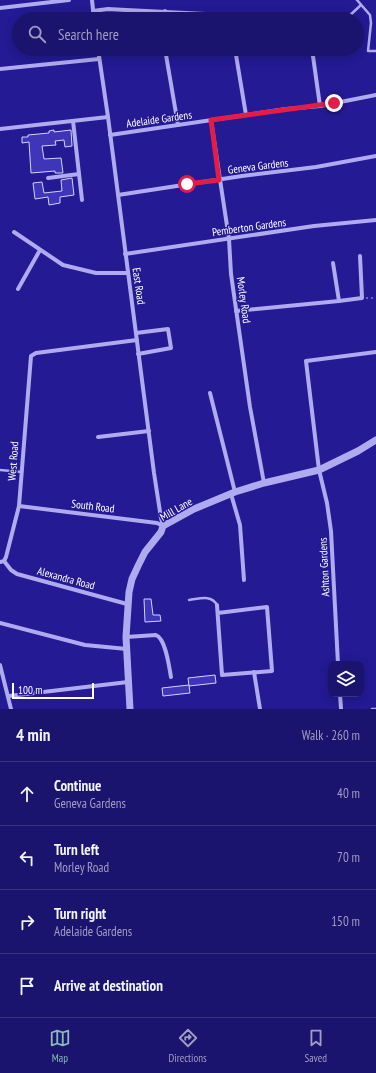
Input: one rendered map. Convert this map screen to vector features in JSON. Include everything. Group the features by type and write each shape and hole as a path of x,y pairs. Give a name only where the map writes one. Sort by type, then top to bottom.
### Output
{"street":[{"path":"0,8 69,0"},
{"path":"92,0 93,11 108,9 176,12"},
{"name":"East Road","path":"99,56 108,117 138,354 163,526"},
{"path":"166,56 178,125"},
{"path":"236,56 246,115"},
{"path":"313,56 320,106"},
{"path":"0,69 99,59"},
{"name":"Adelaide Gardens","path":"110,135 246,115 320,106 376,95"},
{"path":"0,129 108,117"},
{"name":"Morley Road","path":"211,120 229,239 231,274 250,407 264,483"},
{"path":"73,121 82,200"},
{"name":"Geneva Gardens","path":"118,195 316,167 376,156"},
{"path":"48,178 79,174"},
{"name":"Pemberton Gardens","path":"125,254 314,226 376,220"},
{"path":"14,232 63,265 96,272 128,272"},
{"path":"18,289 40,250"},
{"path":"236,311 362,298 360,256"},
{"path":"333,263 339,301"},
{"path":"136,333 168,329 171,348 138,354"},
{"name":"West Road","path":"2,562 19,506 31,356 36,354 137,340"},
{"name":"Ashton Gardens","path":"338,661 331,531 327,503 319,470 306,361 376,352"},
{"path":"210,393 240,525 244,580"},
{"path":"98,437 149,431"},
{"name":"Mill Lane","path":"128,707 126,637 127,604 130,585 145,552 157,537 163,526 194,509 233,493 264,483 319,470 358,451 376,440"},
{"name":"South Road","path":"19,506 157,523 163,526"},
{"name":"Alexandra Road","path":"2,562 17,574 127,604"},
{"path":"217,605 222,675 272,671 267,607 218,613"},
{"path":"0,623 84,645 127,649"},
{"path":"126,637 159,636 162,639 168,658 171,677"},
{"path":"0,665 9,696 11,709"},
{"path":"254,672 260,709"},
{"path":"9,696 128,682"},
{"path":"340,697 341,709"}],"lane":[{"path":"357,0 370,15 371,23 368,51 376,51"},
{"path":"353,12 361,5"},
{"path":"0,470 22,472"},
{"path":"189,600 210,598 217,605"}],"path":[{"path":"362,298 376,298"}],"building":[{"path":"54,130 54,132 71,130 72,146 65,147 64,140 55,141 56,145 42,146 44,159 61,158 63,173 55,173 55,171 31,173 29,142 22,143 22,137 49,133 49,131"},
{"path":"72,178 74,195 60,197 60,203 49,205 48,197 35,199 33,183 42,182 44,193 62,191 61,180"},
{"path":"144,599 151,599 153,615 160,615 161,621 145,622"},
{"path":"215,675 216,683 189,686 188,678"},
{"path":"189,685 190,693 163,696 162,688"}],"route":[{"path":"187,184 219,180 211,120 334,103"}]}
